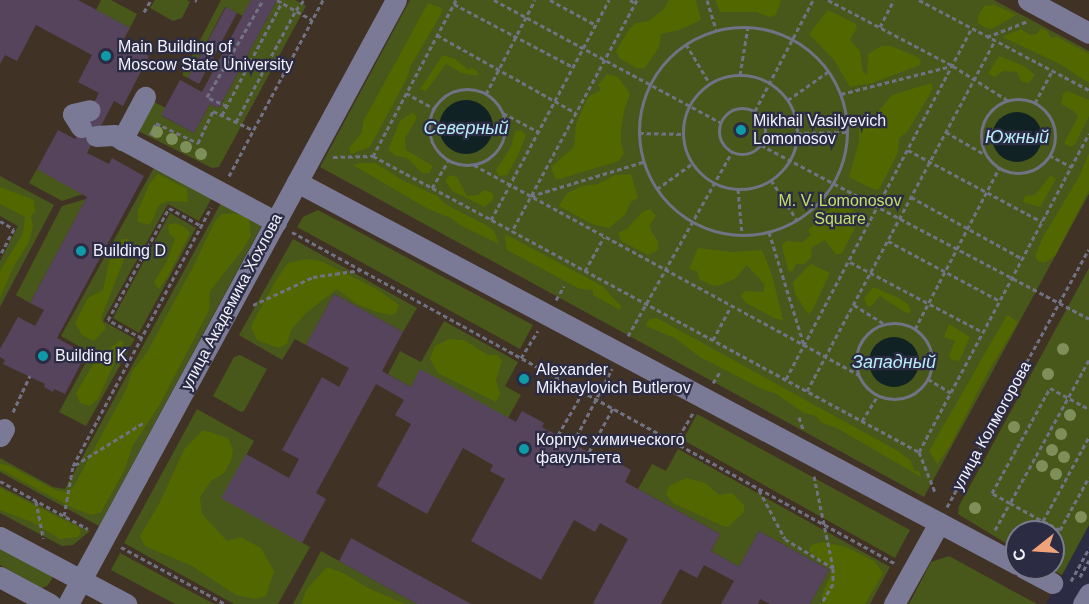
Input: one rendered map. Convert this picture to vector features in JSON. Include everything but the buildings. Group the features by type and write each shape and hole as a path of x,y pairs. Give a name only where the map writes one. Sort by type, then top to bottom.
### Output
{"street":[{"name":"улица Академика Хохлова","path":"68,604 284,227 297,182 396,0"},
{"path":"1028,0 1089,33"},
{"path":"145,97 101,128 284,227"},
{"path":"297,182 1005,558"},
{"path":"894,604 939,523"},
{"path":"0,537 126,604"},
{"path":"0,577 50,604"},
{"path":"1051,580 1060,584"},
{"path":"1083,604 1089,594"}],"path":[{"path":"144,12 151,0"},
{"path":"226,106 207,97 263,0"},
{"path":"277,0 312,20"},
{"path":"236,122 296,10 304,0"},
{"path":"64,516 73,466 323,0"},
{"path":"494,0 720,122"},
{"path":"486,94 535,0"},
{"path":"550,0 596,25"},
{"path":"491,220 609,0"},
{"path":"512,231 636,2 630,0"},
{"path":"707,0 716,30"},
{"path":"755,111 813,0"},
{"path":"828,0 953,66 1007,100 1026,100 1035,103 1052,120 1054,144 1049,155 1032,170 1021,173 999,168 985,154 946,132"},
{"path":"880,27 894,0"},
{"path":"919,0 1089,90"},
{"path":"222,116 282,2"},
{"path":"373,156 455,2 573,68"},
{"path":"741,75 748,26"},
{"path":"748,26 771,30 792,39 812,53 829,71 841,94 848,132 844,159 833,184 817,204 797,220 769,232 742,235 716,232 692,222 673,208 657,189 643,162 639,133 641,107 650,84 665,61 686,44 716,30 748,26"},
{"path":"786,380 972,28"},
{"path":"437,35 576,113"},
{"path":"807,392 995,41"},
{"path":"686,44 710,84"},
{"path":"841,94 953,66"},
{"path":"788,100 829,71"},
{"path":"1035,103 1052,71"},
{"path":"741,75 769,83 788,100 795,116 797,133 789,160 771,180 755,187 738,189 715,183 693,163 684,134 690,105 710,84 725,77 741,75"},
{"path":"503,113 505,135 501,146 485,162 465,166 448,161 432,144 428,132 433,108 440,99 462,89 486,94 503,113 538,132"},
{"path":"406,93 433,108"},
{"path":"985,154 981,144 983,122 989,112 1007,100"},
{"path":"739,107 755,111 764,123 764,138 761,145 748,153 732,152 726,148 719,136 720,122 731,110 739,107"},
{"path":"142,150 156,123 198,142 213,111 253,130"},
{"path":"797,133 848,132"},
{"path":"639,133 684,134"},
{"path":"919,452 1089,133"},
{"path":"761,145 1089,319"},
{"path":"908,150 1042,222"},
{"path":"633,325 732,152"},
{"path":"1049,155 1072,167"},
{"path":"331,157 373,156 919,452 935,492"},
{"path":"432,188 448,161"},
{"path":"531,196 643,162"},
{"path":"657,189 693,163"},
{"path":"474,165 859,375"},
{"path":"915,329 955,248 999,168"},
{"path":"771,180 797,220"},
{"path":"738,189 742,235"},
{"path":"911,197 1023,259"},
{"path":"142,338 108,320 169,208 202,226"},
{"path":"0,221 14,229 0,255"},
{"path":"284,227 911,572"},
{"path":"769,232 804,346"},
{"path":"585,271 604,237"},
{"path":"888,241 1000,301"},
{"name":"улица Колмогорова","path":"939,523 1089,249"},
{"path":"849,261 983,332"},
{"path":"251,306 313,277 361,270"},
{"path":"854,305 885,324"},
{"path":"713,340 731,306"},
{"path":"885,324 906,324 915,329 929,345 932,356 928,379 920,389 909,396 896,399 878,395 863,384 859,375 856,362 858,349 868,333 885,324"},
{"path":"996,528 1089,360"},
{"path":"2,432 30,376"},
{"path":"928,379 951,393"},
{"path":"1041,520 992,493 1050,388 1089,410"},
{"path":"558,435 583,392"},
{"path":"862,421 878,395"},
{"path":"573,443 597,400"},
{"path":"589,452 613,408"},
{"path":"73,466 150,419"},
{"path":"1044,520 1089,437"},
{"path":"811,455 822,522 833,568 833,584 821,604"},
{"path":"1065,521 1089,477"},
{"path":"0,482 88,529"},
{"path":"758,488 785,539 833,568"},
{"path":"36,501 48,563"},
{"path":"121,547 225,604"},
{"path":"1060,584 1089,548"}],"shaded area":[{"path":"0,0 1089,0 1089,525 1065,569 1065,520 1005,520 1005,580 1059,580 1046,604 0,604"}],"green space":[{"path":"101,0 111,0 137,14 130,28 96,10"},
{"path":"155,0 187,0 190,2 182,18 173,21 150,8"},
{"path":"221,0 251,0 243,16 225,7 188,78 182,75"},
{"path":"277,0 295,0 306,6 219,167 212,168 140,132 140,125 152,101 166,108 162,116 194,133 210,104 219,108"},
{"name":"M. V. Lomonosov Square","path":"410,0 994,0 1089,51 1089,194 924,497 320,167"},
{"path":"669,0 696,0 701,20 679,30 661,34 659,47 645,68 637,68 619,58 616,51 630,28 636,23 649,21 664,9"},
{"path":"715,0 781,0 776,15 769,17 756,12 720,12"},
{"path":"428,3 442,8 440,16 411,65 407,78 370,147 351,154 349,148 362,133 363,122"},
{"path":"994,5 1016,15 992,29 984,27 978,23 978,16 984,6"},
{"path":"828,10 856,24 857,28 850,40 860,51 863,72 867,75 868,54 882,46 891,46 913,55 921,60 920,65 872,83 850,87 834,60 809,34"},
{"path":"1021,29 1030,35 1037,34 1040,29 1046,30 1051,38 1057,37 1089,54 1089,83 1058,63 1002,37"},
{"path":"443,55 455,59 469,70 472,68 477,71 478,76 462,73 446,64 426,91 420,89"},
{"path":"999,56 1024,66 1035,75 1029,83 1022,82 1017,72 1003,71 995,77 988,74"},
{"path":"607,74 618,77 630,94 624,111 621,131 624,153 619,161 556,180 551,167 574,147 576,124 583,108 589,96 601,90 598,85"},
{"path":"931,83 933,88 927,99 907,132 899,138 898,152 878,190 849,177 859,141 859,125 873,118 892,95"},
{"path":"1067,91 1089,100 1089,116 1075,144 1071,147 1064,143 1078,117 1074,111 1061,104 1063,94"},
{"path":"413,112 417,118 405,138 406,150 433,166 429,173 422,173 407,158 396,156 388,150 400,121"},
{"path":"520,130 526,135 517,157 507,175 499,176 496,171 511,147 515,131"},
{"path":"1089,153 1089,190 1055,256 1044,263 1038,261 1035,256 1043,237 1080,175"},
{"path":"157,162 214,194 199,221 168,204 103,321 135,339 86,426 59,412 91,353 61,336"},
{"path":"375,163 402,180 437,196 447,205 494,231 499,244 460,225 451,218 428,209 353,165"},
{"path":"37,169 83,194 62,201 29,183"},
{"path":"158,174 187,189 188,202 167,201 159,205 150,225 138,222 138,210 150,183"},
{"path":"631,174 638,198 631,202 625,215 609,228 592,224 559,206 566,194 582,186 598,184 615,175"},
{"path":"450,175 457,177 467,196 478,195 484,190 491,192 494,196 492,201 485,207 452,191 445,180"},
{"path":"1051,175 1056,179 1040,207 1023,202 1025,196 1035,195"},
{"path":"0,176 54,205 0,307 0,261 18,226 0,216"},
{"path":"0,187 34,200 35,211 31,216 33,226 29,242 14,266 0,298 0,271 23,233 25,217 0,204"},
{"path":"86,199 30,303 16,295 62,206"},
{"path":"222,201 263,223 99,526 0,472 0,458 53,487 65,489"},
{"path":"842,205 858,213 857,224 842,253 836,255 825,240 812,247 811,258 804,264 796,264 792,272 788,270 782,246 786,241 803,242 811,235 808,230 832,207"},
{"path":"650,209 656,216 650,224 651,231 658,241 658,250 648,255 621,241 618,233 627,229 642,212"},
{"path":"318,210 533,325 520,349 297,227 303,217"},
{"path":"170,213 196,228 139,333 113,318"},
{"path":"233,213 249,218 251,235 244,248 210,291 209,310 160,404 132,447 125,469 101,512 91,515 71,507 0,469 0,464 8,465 55,490 67,492 74,486 127,388 132,371 146,354 215,221 222,214"},
{"path":"176,223 190,233 159,289 154,282 166,263 175,239 169,233 168,225"},
{"path":"505,234 602,286 621,306 620,310 593,295 593,290 580,289 507,250"},
{"path":"122,239 129,239 128,249 101,318 106,328 94,341 82,335 75,323 88,298 103,290 111,253"},
{"path":"293,239 417,308 403,332 334,294 306,345 295,339 282,360 239,335"},
{"path":"698,248 732,252 762,250 772,275 783,320 776,319 746,303 741,296 745,291 763,292 765,285 747,265 736,278 721,285 713,286 699,279 697,271 689,269"},
{"path":"306,259 321,261 378,290 399,305 396,313 391,315 377,312 357,304 337,289 306,313 291,330 287,344 278,348 257,340 251,328 278,277 288,263"},
{"path":"811,264 830,273 812,311 808,314 795,294 793,282"},
{"path":"1089,268 1089,525 1065,569 1065,520 1005,520 1005,543 958,514 959,506"},
{"path":"873,287 897,297 908,304 911,311 908,314 880,296 871,306 867,306 864,298"},
{"path":"1007,315 1018,322 987,374 950,446 937,464 929,451"},
{"path":"657,318 898,451 911,461 914,471 919,471 921,477 837,428 822,423 816,416 804,413 775,393 764,390 700,357 675,338 646,326 649,319"},
{"path":"444,321 518,362 505,386 521,395 508,418 420,370 411,387 388,374 400,351 421,362"},
{"path":"949,324 970,337 959,361 952,360 949,356 955,341 944,337"},
{"path":"449,339 464,340 488,355 497,355 502,361 496,380 500,394 496,402 438,373 430,359 435,346"},
{"path":"121,340 124,342 98,399 90,406 80,403 76,393 97,358"},
{"path":"240,355 267,369 244,411 241,412 213,396 234,357"},
{"path":"197,409 254,441 222,498 310,547 278,604 234,604 124,543"},
{"path":"697,414 910,530 895,558 683,440"},
{"path":"203,430 228,438 233,450 231,461 224,473 211,481 200,497 202,514 227,541 241,537 261,548 274,571 266,596 254,599 236,595 192,566 145,546 140,536 159,504 185,448"},
{"path":"678,449 890,567 870,604 810,604 829,570 759,531 739,567 711,551 720,534 638,489 652,464 666,471"},
{"path":"686,478 705,483 719,495 732,493 744,505 744,512 728,527 673,503 666,494 669,486"},
{"path":"0,486 90,531 73,545 62,546 0,513"},
{"path":"0,488 78,527 81,531 78,537 60,539 32,522 0,510"},
{"path":"823,542 846,547 874,561 881,570 883,573 865,604 822,604 822,595 833,569 809,551 811,545"},
{"path":"0,545 52,573 52,579 47,586 42,588 0,565"},
{"path":"321,551 417,604 293,604"},
{"path":"120,553 214,604 175,604 111,570"},
{"path":"949,556 1037,604 909,604 931,562"},
{"path":"327,567 405,604 301,604 307,589"}],"water":[{"name":"Северный","path":"461,100 471,100 481,104 489,112 493,127 489,142 481,150 471,154 461,154 451,150 443,142 439,132 439,122 443,112 451,104"},
{"name":"Южный","path":"1012,112 1022,112 1035,119 1042,132 1042,142 1035,155 1022,162 1012,162 1003,158 996,151 992,142 992,132 996,123 1003,116"},
{"name":"Западный","path":"889,337 899,337 912,344 919,357 919,367 912,380 899,387 889,387 880,383 873,376 869,367 869,357 873,348 880,341"}],"place":[{"name":"Main Building of Moscow State University","path":"106,56"},
{"name":"Mikhail Vasilyevich Lomonosov","path":"741,130"},
{"name":"Building D","path":"81,251"},
{"name":"Building K","path":"43,356"},
{"name":"Alexander Mikhaylovich Butlerov","path":"524,379"},
{"name":"Корпус химического факультета","path":"524,449"}]}
